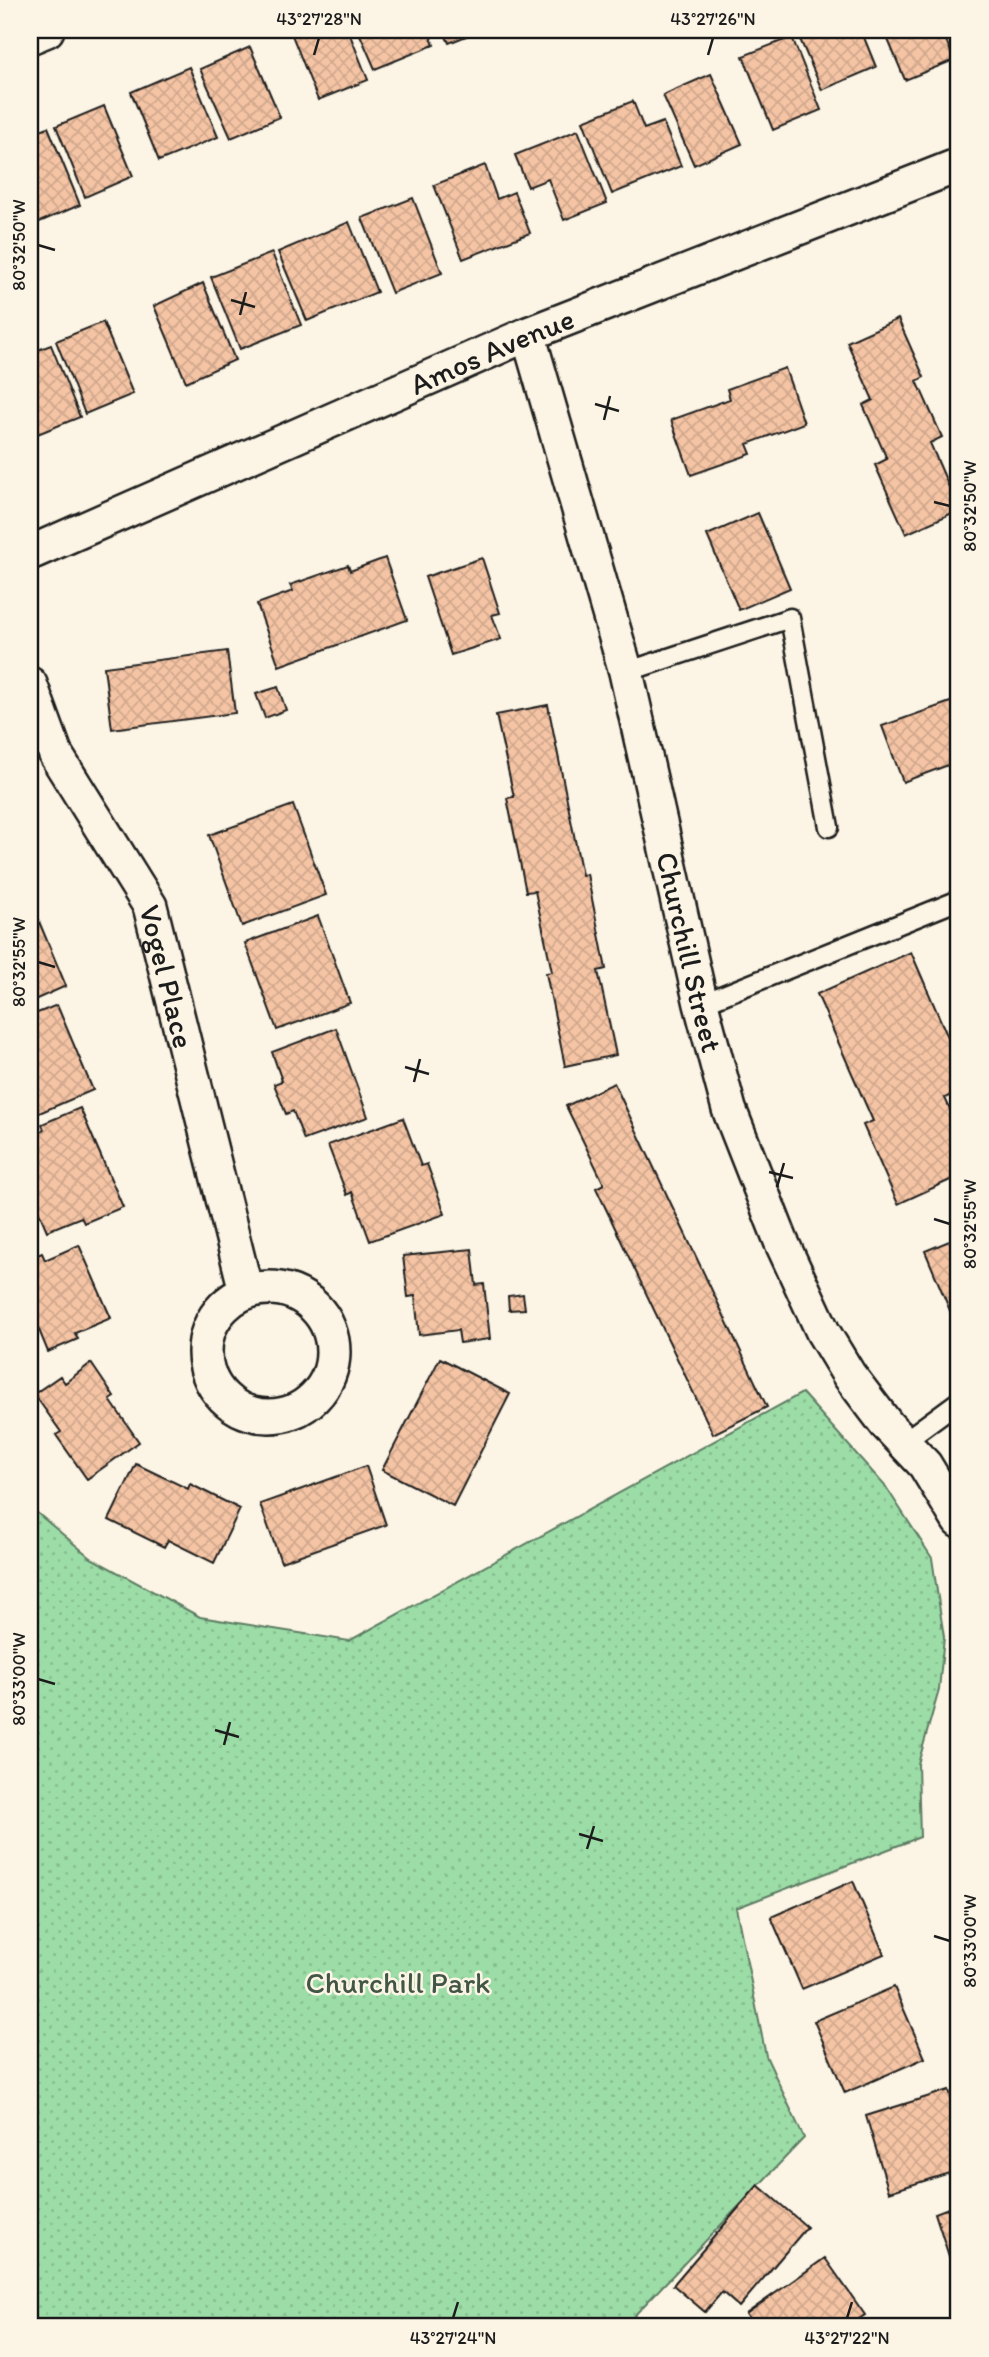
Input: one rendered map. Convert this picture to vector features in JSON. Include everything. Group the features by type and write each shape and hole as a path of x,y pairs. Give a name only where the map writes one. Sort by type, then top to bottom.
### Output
{"street":[{"path":"30,37 47,30"},
{"name":"Amos Avenue","path":"30,553 528,334 959,165"},
{"name":"Churchill Street","path":"528,334 626,672 701,1004 729,1109 781,1241 823,1332 849,1375 887,1425 925,1465 959,1521"},
{"name":"Vogel Place","path":"30,684 56,755 150,906 246,1291"}],"lane":[{"path":"626,672 790,618 829,827"},
{"path":"701,1004 959,900"},
{"path":"903,1442 959,1401"}],"green space":[{"name":"Churchill Park","path":"802,1393 886,1487 932,1558 944,1637 939,1690 918,1764 920,1837 736,1908 766,2056 804,2138 630,2320 632,2327 30,2327 30,1507 91,1558 200,1617 349,1641"}],"building":[{"path":"290,30 348,30 368,80 318,100"},
{"path":"358,30 428,30 434,45 375,69"},
{"path":"443,30 481,30 449,43"},
{"path":"796,30 861,30 876,67 822,90"},
{"path":"884,30 942,30 954,60 905,80"},
{"path":"792,37 821,110 773,130 743,56"},
{"path":"250,47 280,117 231,138 200,69"},
{"path":"189,67 218,137 159,161 131,92"},
{"path":"711,74 742,144 694,165 663,95"},
{"path":"633,101 644,129 663,122 681,166 612,194 583,121"},
{"path":"104,106 133,176 85,197 56,126"},
{"path":"48,127 80,205 30,226 30,134"},
{"path":"578,130 607,203 564,220 548,179 528,187 515,155"},
{"path":"485,165 497,199 514,192 530,233 463,259 434,185"},
{"path":"413,198 442,273 392,293 362,218"},
{"path":"349,222 377,292 307,321 278,252"},
{"path":"272,253 301,325 240,349 211,277"},
{"path":"203,283 235,360 186,382 154,306"},
{"path":"898,319 924,377 917,381 942,437 930,443 959,510 906,534 875,465 887,459 863,405 873,400 847,342"},
{"path":"103,322 133,394 85,414 56,341"},
{"path":"51,345 80,417 30,437 30,353"},
{"path":"785,368 804,423 747,444 751,454 691,475 671,420 730,399 727,389"},
{"path":"758,513 790,588 739,610 707,535"},
{"path":"385,558 407,620 279,666 257,604 293,591 290,585 348,565 350,571"},
{"path":"482,558 500,613 492,615 501,639 451,655 425,577"},
{"path":"227,651 235,713 112,729 104,667"},
{"path":"278,687 286,710 265,718 256,694"},
{"path":"959,699 959,761 903,782 882,726"},
{"path":"548,705 582,875 587,874 606,969 598,971 616,1055 565,1066 546,973 552,972 535,891 526,892 507,798 514,797 496,715"},
{"path":"293,805 326,895 242,926 209,835"},
{"path":"30,900 66,986 30,1002"},
{"path":"318,916 350,1003 277,1030 245,943"},
{"path":"911,952 959,1063 959,1091 945,1098 959,1129 959,1176 898,1204 863,1125 873,1121 817,994"},
{"path":"57,1005 93,1090 30,1117 30,1016"},
{"path":"336,1028 368,1117 304,1140 293,1111 286,1114 274,1084 282,1081 272,1052"},
{"path":"614,1083 767,1407 713,1434 596,1188 604,1184 566,1106"},
{"path":"80,1108 123,1207 84,1223 81,1217 47,1231 30,1191 30,1136 44,1130 42,1124"},
{"path":"403,1118 421,1166 427,1164 445,1214 370,1241 352,1192 347,1195 328,1145"},
{"path":"959,1237 959,1324 956,1325 925,1251"},
{"path":"79,1245 111,1318 75,1333 78,1339 48,1352 30,1308 30,1258 42,1253 45,1260"},
{"path":"472,1249 476,1285 484,1284 490,1339 460,1343 458,1330 419,1335 415,1296 408,1297 403,1256"},
{"path":"523,1294 525,1309 509,1310 508,1296"},
{"path":"440,1358 510,1394 453,1506 382,1470"},
{"path":"91,1363 114,1397 110,1400 139,1442 87,1479 56,1435 61,1432 34,1394 60,1376 65,1383"},
{"path":"136,1464 188,1489 190,1484 240,1509 214,1563 168,1540 164,1547 109,1520"},
{"path":"366,1466 386,1525 281,1562 260,1504"},
{"path":"853,1881 884,1954 802,1989 771,1917"},
{"path":"894,1987 925,2058 845,2093 814,2021"},
{"path":"949,2090 959,2123 959,2170 889,2192 866,2116"},
{"path":"758,2185 807,2227 739,2307 722,2292 705,2312 673,2285"},
{"path":"959,2204 959,2287 935,2213"},
{"path":"825,2258 865,2315 847,2327 755,2327 746,2314"}]}
